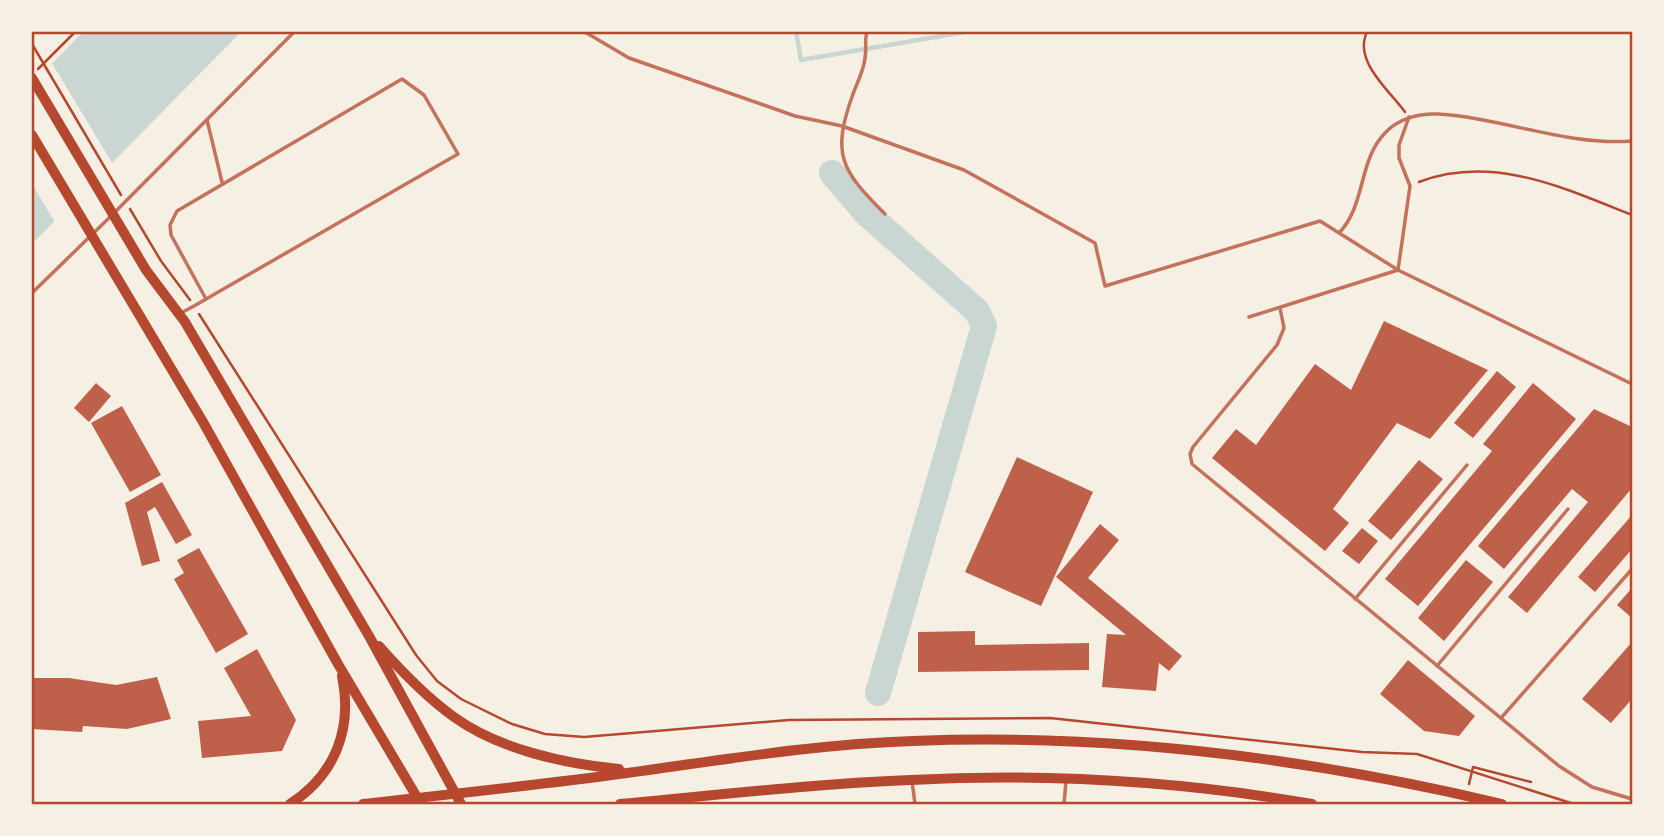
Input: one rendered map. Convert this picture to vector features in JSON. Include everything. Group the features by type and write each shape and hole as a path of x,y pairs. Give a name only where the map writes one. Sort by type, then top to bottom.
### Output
{"main road":[{"path":"32,77 146,270 179,314 369,636 460,800"},
{"path":"32,135 203,422 338,664 420,801"},
{"path":"369,636 427,696 481,733 575,762 639,771"},
{"path":"290,804 313,787 335,757 345,705 338,664"},
{"path":"363,804 460,800 639,771 853,744 969,739 1085,741 1258,757 1382,778 1502,804"},
{"path":"620,804 912,779 1066,779 1196,788 1312,804"}],"lane":[{"path":"32,293 294,32"},
{"path":"585,32 629,58 795,116 842,126 964,170 1095,243 1105,286 1321,221 1398,270 1633,384"},
{"path":"867,32 864,40 865,58 842,126 841,151 850,176 885,214"},
{"path":"179,314 458,155 424,95 402,79 177,211 170,225 171,235 205,299"},
{"path":"1339,233 1349,222 1359,200 1370,154 1395,122 1409,117 1437,114 1596,141 1633,141"},
{"path":"1398,270 1410,186 1399,158 1399,145 1409,117"},
{"path":"208,120 222,183"},
{"path":"1250,317 1398,270"},
{"path":"1280,308 1284,328 1277,345 1193,447 1190,454 1192,464 1437,666 1582,781 1605,792 1633,799"},
{"path":"1355,599 1467,465"},
{"path":"1437,666 1568,509"},
{"path":"1501,718 1633,569"},
{"path":"912,779 915,804"},
{"path":"1065,804 1066,779"}],"path":[{"path":"32,77 75,32"},
{"path":"1367,32 1362,41 1368,62 1409,117"},
{"path":"32,44 161,261 187,296"},
{"path":"1410,186 1468,171 1510,173 1551,183 1633,215"},
{"path":"200,314 416,655 437,681 461,699 512,724 545,734 584,737 789,720 1050,718 1362,752 1416,754 1574,804"},
{"path":"1468,792 1473,767 1531,782"}],"shaded area":[{"path":"83,32 241,32 32,244 32,84"}],"pier":[{"path":"50,60 114,166 56,224 32,184 32,79"}],"building":[{"path":"1384,321 1488,370 1430,439 1397,423 1333,509 1349,523 1325,551 1212,458 1236,429 1256,445 1315,364 1351,390"},
{"path":"1497,371 1516,387 1473,438 1454,423"},
{"path":"96,383 111,396 89,422 74,408"},
{"path":"1533,383 1576,419 1418,606 1385,579 1492,451 1483,444"},
{"path":"122,406 161,475 130,492 91,423"},
{"path":"1594,409 1632,427 1632,488 1527,613 1508,597 1588,502 1572,489 1504,569 1478,546"},
{"path":"1017,457 1093,492 1041,606 965,572"},
{"path":"1419,460 1443,479 1391,540 1368,521"},
{"path":"162,482 192,535 176,544 155,507 147,512 160,561 142,566 125,503"},
{"path":"1632,515 1632,549 1595,592 1578,577"},
{"path":"1100,524 1119,540 1088,578 1182,656 1169,671 1159,663 1156,691 1102,687 1107,634 1126,635 1056,577"},
{"path":"1362,528 1378,541 1359,564 1342,551"},
{"path":"199,548 248,634 216,653 174,579 184,573 177,560"},
{"path":"1466,560 1493,582 1444,641 1418,618"},
{"path":"1632,588 1632,618 1617,605"},
{"path":"975,631 975,645 1089,643 1089,670 918,672 918,632"},
{"path":"1632,642 1632,699 1611,723 1582,699"},
{"path":"257,649 296,720 282,751 202,758 198,721 251,716 224,668"},
{"path":"1408,660 1475,716 1459,736 1424,731 1380,694"},
{"path":"157,677 171,719 127,729 83,726 82,732 32,729 32,678 69,678 116,685"}],"waterway":[{"path":"796,32 801,60 965,32"},
{"path":"832,173 866,213 977,311 984,326 878,693"}]}
